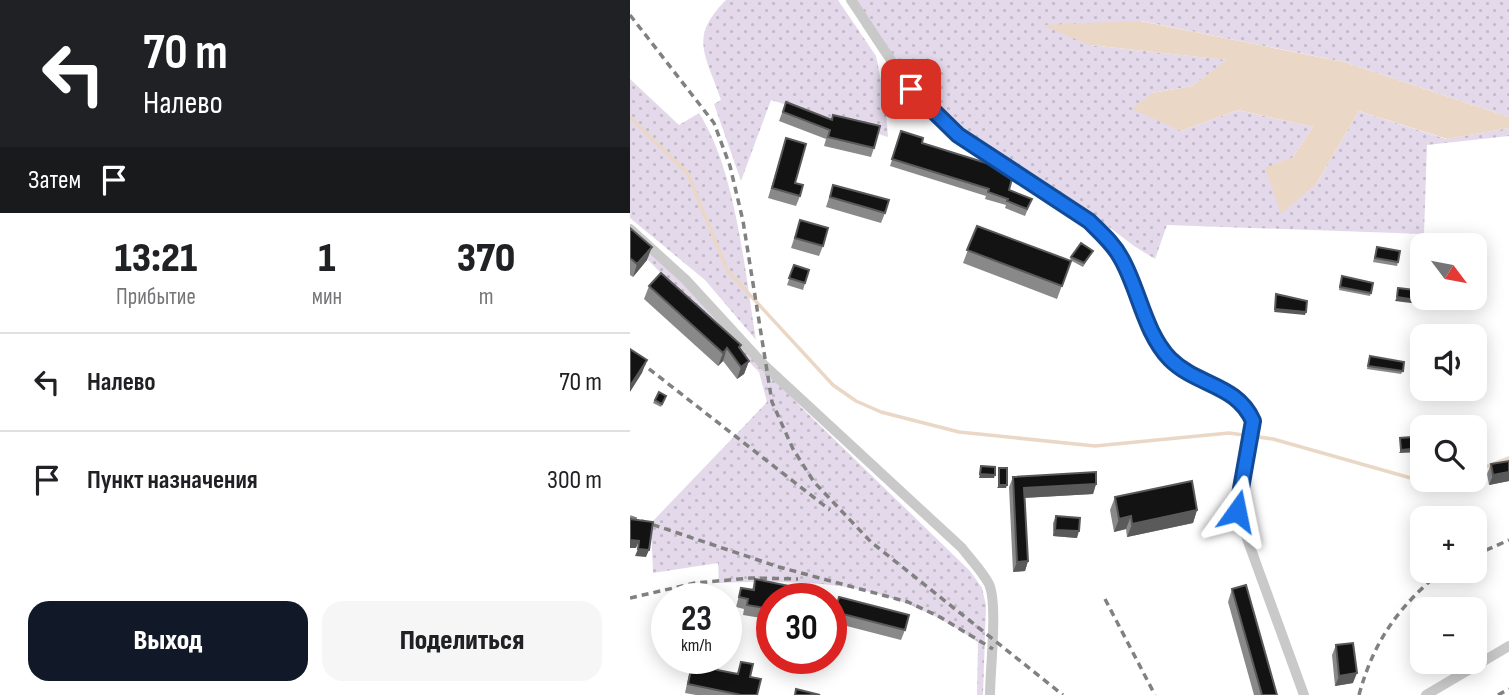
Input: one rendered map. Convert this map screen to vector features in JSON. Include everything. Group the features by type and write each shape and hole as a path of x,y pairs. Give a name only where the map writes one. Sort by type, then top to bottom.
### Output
{"street":[{"path":"851,0 911,89 934,114 958,135 1089,221 1107,238 1121,258 1158,344 1169,358 1184,371 1238,397 1253,421 1237,511 1304,695"},
{"path":"630,229 686,280 764,365 962,548 982,573 990,587 992,606 990,695"},
{"path":"1426,695 1509,646"}],"shaded area":[{"path":"726,0 838,0 876,56 885,100 888,137 771,100 741,181 714,104 721,100 704,47 707,25"},
{"path":"855,0 1509,0 1509,117 1344,62 1141,21 1090,45 1228,60 1192,86 1152,93 1181,131 1238,110 1313,127 1293,157 1316,184 1359,111 1446,139 1509,128 1509,136 1427,145 1424,233 1167,225 1155,259 1076,202 961,129 910,80"},
{"path":"1140,21 1344,62 1509,117 1509,128 1447,139 1359,111 1316,184 1281,214 1265,168 1293,157 1313,127 1238,110 1181,131 1132,109 1152,93 1192,86 1227,60 1090,45 1042,25"},
{"path":"630,79 679,125 699,113 712,136 722,163 737,223 756,340 705,280 630,218"},
{"path":"641,244 705,300 801,407 970,571 982,588 986,605 983,695 977,695 978,642 914,607 884,596 847,588 847,583 719,583 718,563 653,573 651,523 767,402 759,372 637,249"}],"building":[{"path":"786,102 832,120 833,115 880,126 874,148 828,137 830,130 783,112"},
{"path":"901,131 923,138 922,143 1002,168 1013,175 1009,190 1032,199 1027,209 988,192 989,189 892,159"},
{"path":"786,138 806,144 795,183 803,185 800,196 772,188"},
{"path":"833,185 889,200 885,213 830,197"},
{"path":"800,220 828,228 823,246 795,238"},
{"path":"977,226 1071,261 1062,286 967,250"},
{"path":"630,228 652,247 637,264 630,258"},
{"path":"1081,243 1093,251 1084,263 1071,257"},
{"path":"1377,247 1400,251 1398,262 1375,258"},
{"path":"794,265 809,270 805,283 789,278"},
{"path":"661,273 741,345 739,347 749,361 741,367 727,348 723,353 649,286"},
{"path":"1342,276 1373,283 1371,293 1340,287"},
{"path":"1398,288 1410,289 1410,299 1397,297"},
{"path":"1276,294 1307,301 1306,312 1275,309"},
{"path":"630,349 647,360 630,386"},
{"path":"1370,356 1404,362 1403,371 1368,366"},
{"path":"659,392 666,396 662,404 655,400"},
{"path":"1410,437 1410,449 1401,450 1400,438"},
{"path":"1509,461 1509,472 1493,475 1491,464"},
{"path":"981,466 995,467 995,475 980,474"},
{"path":"999,468 1007,468 1007,485 999,485"},
{"path":"1096,472 1096,484 1024,488 1028,561 1017,562 1013,477"},
{"path":"1192,481 1197,510 1132,524 1131,516 1119,519 1115,497"},
{"path":"1056,516 1080,518 1079,531 1055,530"},
{"path":"630,519 653,522 649,550 638,549 639,541 630,540"},
{"path":"755,579 774,583 756,583 756,606 747,605 748,599 742,598 742,588 754,590"},
{"path":"1246,585 1277,695 1262,695 1232,589"},
{"path":"847,599 909,615 905,630 847,615"},
{"path":"1353,643 1357,673 1339,676 1336,645"},
{"path":"742,662 753,664 750,677 761,679 757,695 741,695 688,684 690,674 742,674"},
{"path":"796,689 820,695 795,695"}],"waterway":[{"path":"630,117 688,174 727,270 833,385 856,401 881,412 959,432 1095,446 1229,433 1273,439 1410,478"},
{"path":"1487,466 1509,458"}],"railway":[{"path":"630,15 714,123 730,166 743,221 772,402 793,449 814,482 871,542 1063,695"},
{"path":"630,354 830,510"},
{"path":"630,517 779,567 908,602 940,617 993,649"},
{"path":"1487,550 1509,540"},
{"path":"630,598 695,583 751,578 798,579"},
{"path":"1359,695 1372,657 1390,625 1427,583"},
{"path":"1105,599 1155,695"},
{"path":"1498,695 1509,689"}],"route":[{"path":"911,89 958,135 1089,221 1107,238 1121,258 1158,344 1169,358 1184,371 1238,397 1247,407 1253,421 1237,511"}]}
